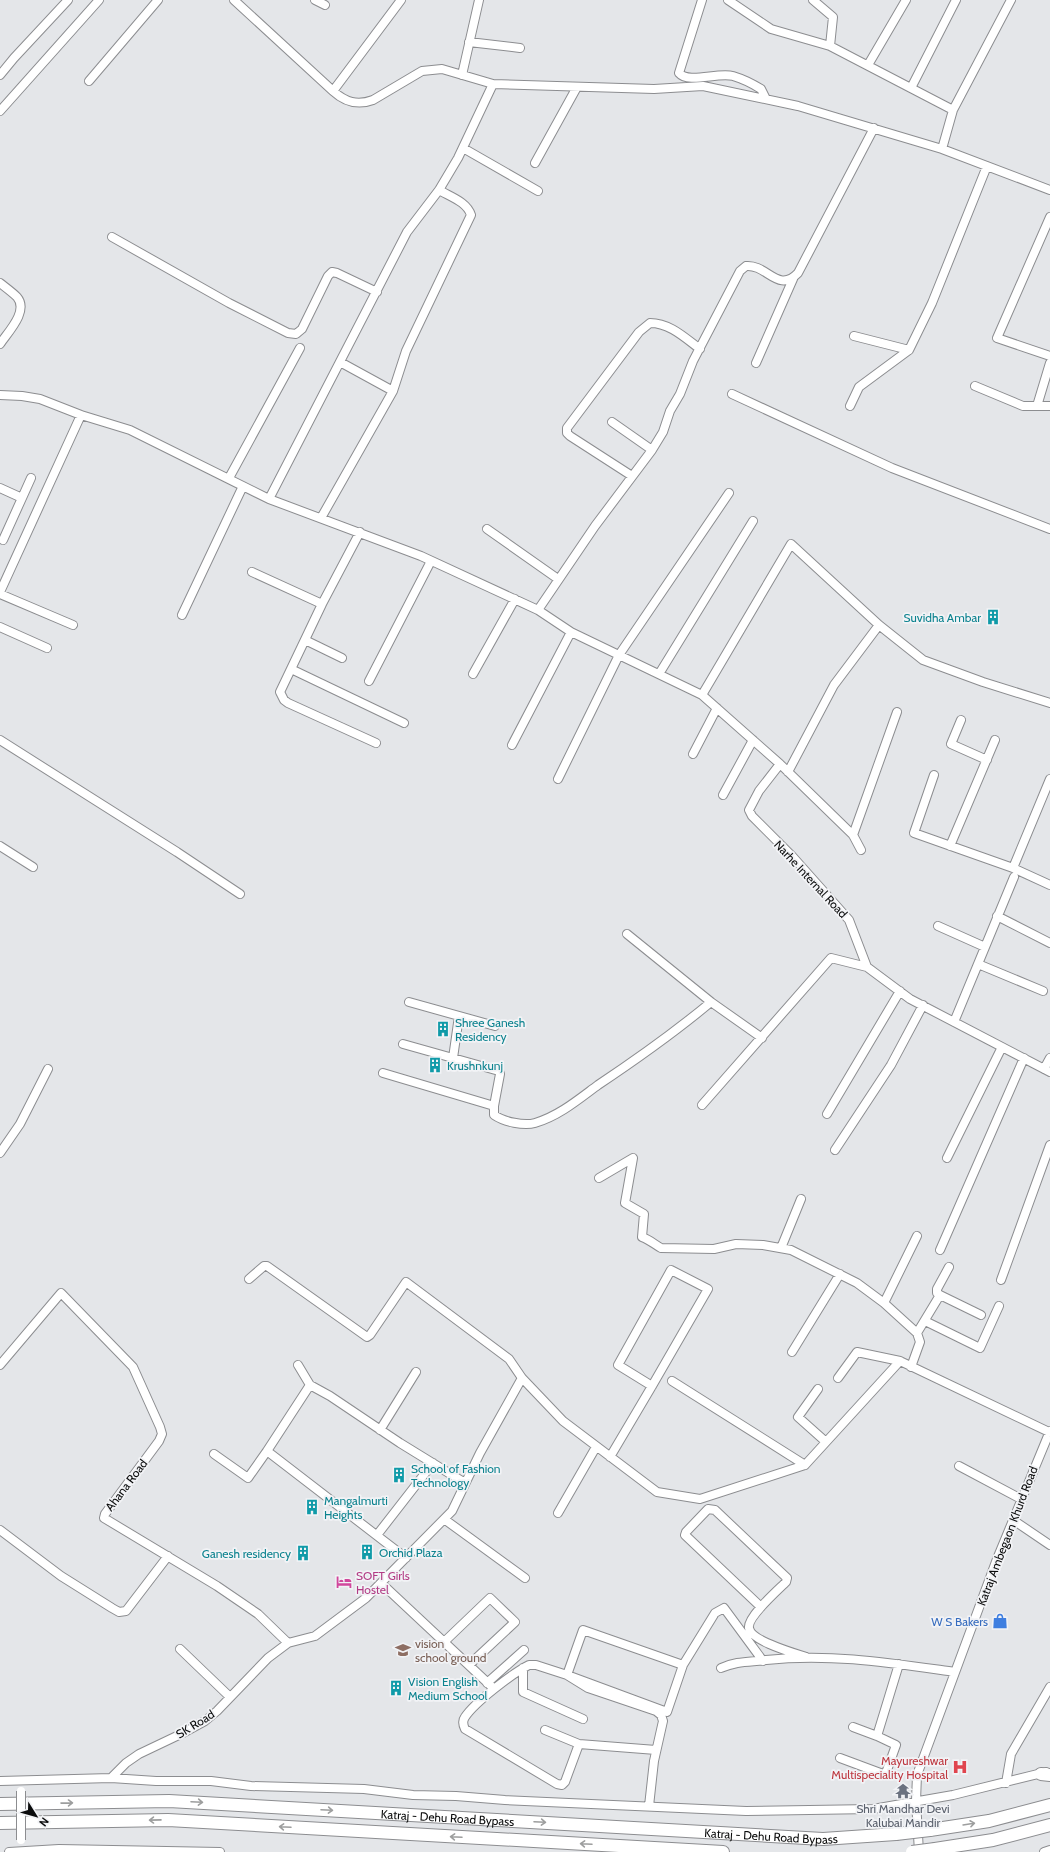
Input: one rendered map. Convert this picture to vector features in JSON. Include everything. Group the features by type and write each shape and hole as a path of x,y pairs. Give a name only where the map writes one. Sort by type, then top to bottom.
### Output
{"highway":[{"name":"Katraj - Dehu Road Bypass","path":"0,1804 169,1801 823,1839 930,1830 989,1821 1050,1805"},
{"name":"Katraj - Dehu Road Bypass","path":"0,1823 168,1820 723,1852"},
{"path":"912,1852 993,1840 1050,1825"}],"street":[{"path":"0,75 68,0"},
{"path":"0,111 99,0"},
{"path":"89,81 158,0"},
{"path":"234,0 333,91 347,102 366,103 422,71 442,69 493,84 654,89 703,86 798,106 942,148 1050,190"},
{"path":"314,0 325,5"},
{"path":"333,91 401,0"},
{"path":"462,75 478,0"},
{"path":"702,0 679,73 682,77 688,79 704,76 732,76 761,89 766,99"},
{"path":"728,0 771,29 830,46 953,110"},
{"path":"812,0 833,17 830,46"},
{"path":"868,65 906,0"},
{"path":"912,88 956,0"},
{"path":"942,148 953,110 1011,0"},
{"path":"469,42 520,48"},
{"path":"269,499 407,232 439,190 463,148 493,84"},
{"path":"535,163 577,87"},
{"path":"756,363 793,279 798,273 874,128"},
{"path":"463,148 538,191"},
{"path":"850,406 859,387 909,350 932,304 987,166"},
{"path":"321,518 393,391 406,351 471,215 470,209 465,204 439,190"},
{"path":"1050,217 997,338 1050,356"},
{"path":"112,237 229,303 288,333 296,334 302,329 328,276 332,272 377,292"},
{"path":"538,610 558,579 664,432 670,411 680,394 693,361 743,268 750,266 754,267 784,281 793,279"},
{"path":"0,283 17,298 21,305 19,316 0,344"},
{"path":"632,476 570,436 567,433 567,428 638,332 650,322 667,326 700,349"},
{"path":"854,336 909,350"},
{"path":"229,478 300,348"},
{"path":"340,362 393,391"},
{"path":"1037,406 1050,363"},
{"path":"975,386 1023,406 1050,406"},
{"path":"732,394 892,468 1050,530"},
{"path":"0,395 22,396 40,400 148,438 269,499 360,532 431,561 515,599 538,610 571,632 702,695 780,764 853,835 861,850"},
{"path":"73,625 0,593 81,415"},
{"path":"612,422 652,450"},
{"path":"3,540 31,478"},
{"path":"182,615 243,486"},
{"path":"0,488 22,498"},
{"path":"558,779 619,655 729,493"},
{"path":"659,674 753,521"},
{"path":"487,529 558,579"},
{"path":"360,532 322,604 280,692 284,700 376,743"},
{"path":"702,695 791,544 879,625 924,660 983,682 1050,703"},
{"path":"369,681 431,561"},
{"path":"252,572 322,604"},
{"path":"473,674 515,599"},
{"path":"788,772 834,685 879,625"},
{"path":"0,627 48,648"},
{"path":"512,745 571,632"},
{"path":"305,640 342,658"},
{"path":"291,669 404,723"},
{"path":"694,754 717,708"},
{"path":"853,835 897,712"},
{"path":"961,720 951,744 987,760"},
{"path":"0,740 170,847 240,894"},
{"path":"723,794 753,740"},
{"path":"950,846 995,740"},
{"name":"Narhe Internal Road","path":"780,764 758,791 749,810 752,816 792,856 849,920 867,967"},
{"path":"934,775 914,833 1013,868 1050,885"},
{"path":"1013,868 1050,779"},
{"path":"0,846 33,867"},
{"path":"954,1022 1014,877"},
{"path":"998,916 1050,943"},
{"path":"938,926 985,947"},
{"path":"627,934 711,1002 762,1038"},
{"path":"702,1105 831,958 867,967 900,992 1047,1070 1050,1058"},
{"path":"978,964 1043,991"},
{"path":"827,1114 900,992"},
{"path":"409,1002 495,1026"},
{"path":"403,1044 499,1071 500,1074 494,1106 494,1115 499,1118 519,1123 534,1123 561,1112 642,1055 711,1002"},
{"path":"835,1150 891,1065 923,1005"},
{"path":"453,1058 459,1016"},
{"path":"947,1158 1002,1047"},
{"path":"940,1250 1024,1058"},
{"path":"0,1153 20,1124 48,1069"},
{"path":"383,1073 494,1106"},
{"path":"1001,1280 1050,1145"},
{"path":"599,1178 633,1158 625,1203 644,1214 642,1237 653,1241 661,1248 714,1249 736,1244 763,1245 781,1248 791,1250 856,1283 884,1303 917,1333 920,1342 911,1367"},
{"path":"781,1248 801,1199"},
{"path":"884,1303 917,1236"},
{"path":"249,1279 264,1266 267,1266 367,1338 406,1282 509,1359 522,1378 563,1421 657,1492 700,1499 805,1465 900,1361"},
{"path":"949,1267 937,1289 937,1293 981,1315"},
{"path":"610,1457 652,1386 708,1289 671,1270 618,1365 652,1386"},
{"path":"792,1352 840,1274"},
{"name":"Ahana Road","path":"0,1365 61,1293 133,1367 162,1434 159,1441 105,1514 104,1518 168,1556 258,1614 288,1643"},
{"path":"917,1333 926,1322 940,1295"},
{"path":"926,1322 980,1348 999,1306"},
{"path":"838,1378 857,1352 900,1361 1049,1432"},
{"path":"298,1365 310,1386 330,1396 380,1430 465,1483"},
{"path":"380,1430 416,1372"},
{"path":"288,1643 315,1636 366,1598 452,1511 465,1483 522,1378"},
{"path":"672,1381 805,1465"},
{"path":"214,1454 248,1478 310,1386"},
{"path":"818,1389 798,1418 826,1442"},
{"name":"Katraj Ambegaon Khurd Road","path":"919,1852 916,1801 917,1774 1021,1499 1049,1432"},
{"path":"558,1513 596,1446"},
{"path":"267,1451 406,1558"},
{"path":"377,1535 433,1463"},
{"path":"959,1466 1021,1499"},
{"path":"761,1607 685,1535 686,1532 708,1509 715,1510 787,1578 786,1582 761,1607 750,1623 749,1628 761,1640 806,1657"},
{"path":"444,1519 525,1578"},
{"path":"1013,1520 1050,1545"},
{"path":"0,1530 61,1576 119,1612 126,1611 168,1556"},
{"path":"381,1583 489,1684 524,1650"},
{"path":"444,1642 490,1598 515,1622 469,1665"},
{"path":"579,1744 565,1782 562,1785 557,1784 465,1729 463,1724 464,1718 482,1699 529,1664 567,1675 667,1712 683,1664 715,1613 724,1608 763,1661"},
{"path":"567,1675 583,1630 683,1664"},
{"name":"SK Road","path":"111,1778 126,1763 139,1754 205,1721 217,1711 268,1658 288,1643"},
{"path":"180,1649 230,1697"},
{"path":"721,1668 731,1664 806,1657 870,1660 955,1672"},
{"path":"877,1736 899,1664"},
{"path":"523,1668 523,1692 583,1719"},
{"path":"567,1675 588,1688 656,1711 661,1715 663,1721 656,1750 648,1806"},
{"path":"1006,1783 1011,1754 1050,1687"},
{"path":"840,1758 883,1774 886,1773 896,1744 853,1727"},
{"path":"546,1730 579,1744 656,1750"},
{"path":"0,1781 111,1778 156,1781 211,1781 251,1786 364,1790 413,1795 456,1796 505,1800 746,1810 873,1809 953,1795 1047,1773"},
{"path":"20,1780 22,1852"},
{"path":"9,1852 59,1849 220,1852"},
{"path":"1044,1852 1050,1850"}],"place":[{"name":"Suvidha Ambar","path":"993,617"},
{"name":"Shree Ganesh Residency","path":"443,1029"},
{"name":"Krushnkunj","path":"435,1065"},
{"name":"School of Fashion Technology","path":"399,1475"},
{"name":"Mangalmurti Heights","path":"312,1507"},
{"name":"Orchid Plaza","path":"367,1552"},
{"name":"Ganesh residency","path":"303,1553"},
{"name":"SOFT Girls Hostel","path":"344,1582"},
{"name":"W S Bakers","path":"1000,1621"},
{"name":"vision school ground","path":"403,1650"},
{"name":"Vision English Medium School","path":"396,1688"},
{"name":"Mayureshwar Multispeciality Hospital","path":"960,1767"},
{"name":"Shri Mandhar Devi Kalubai Mandir","path":"903,1791"}]}
